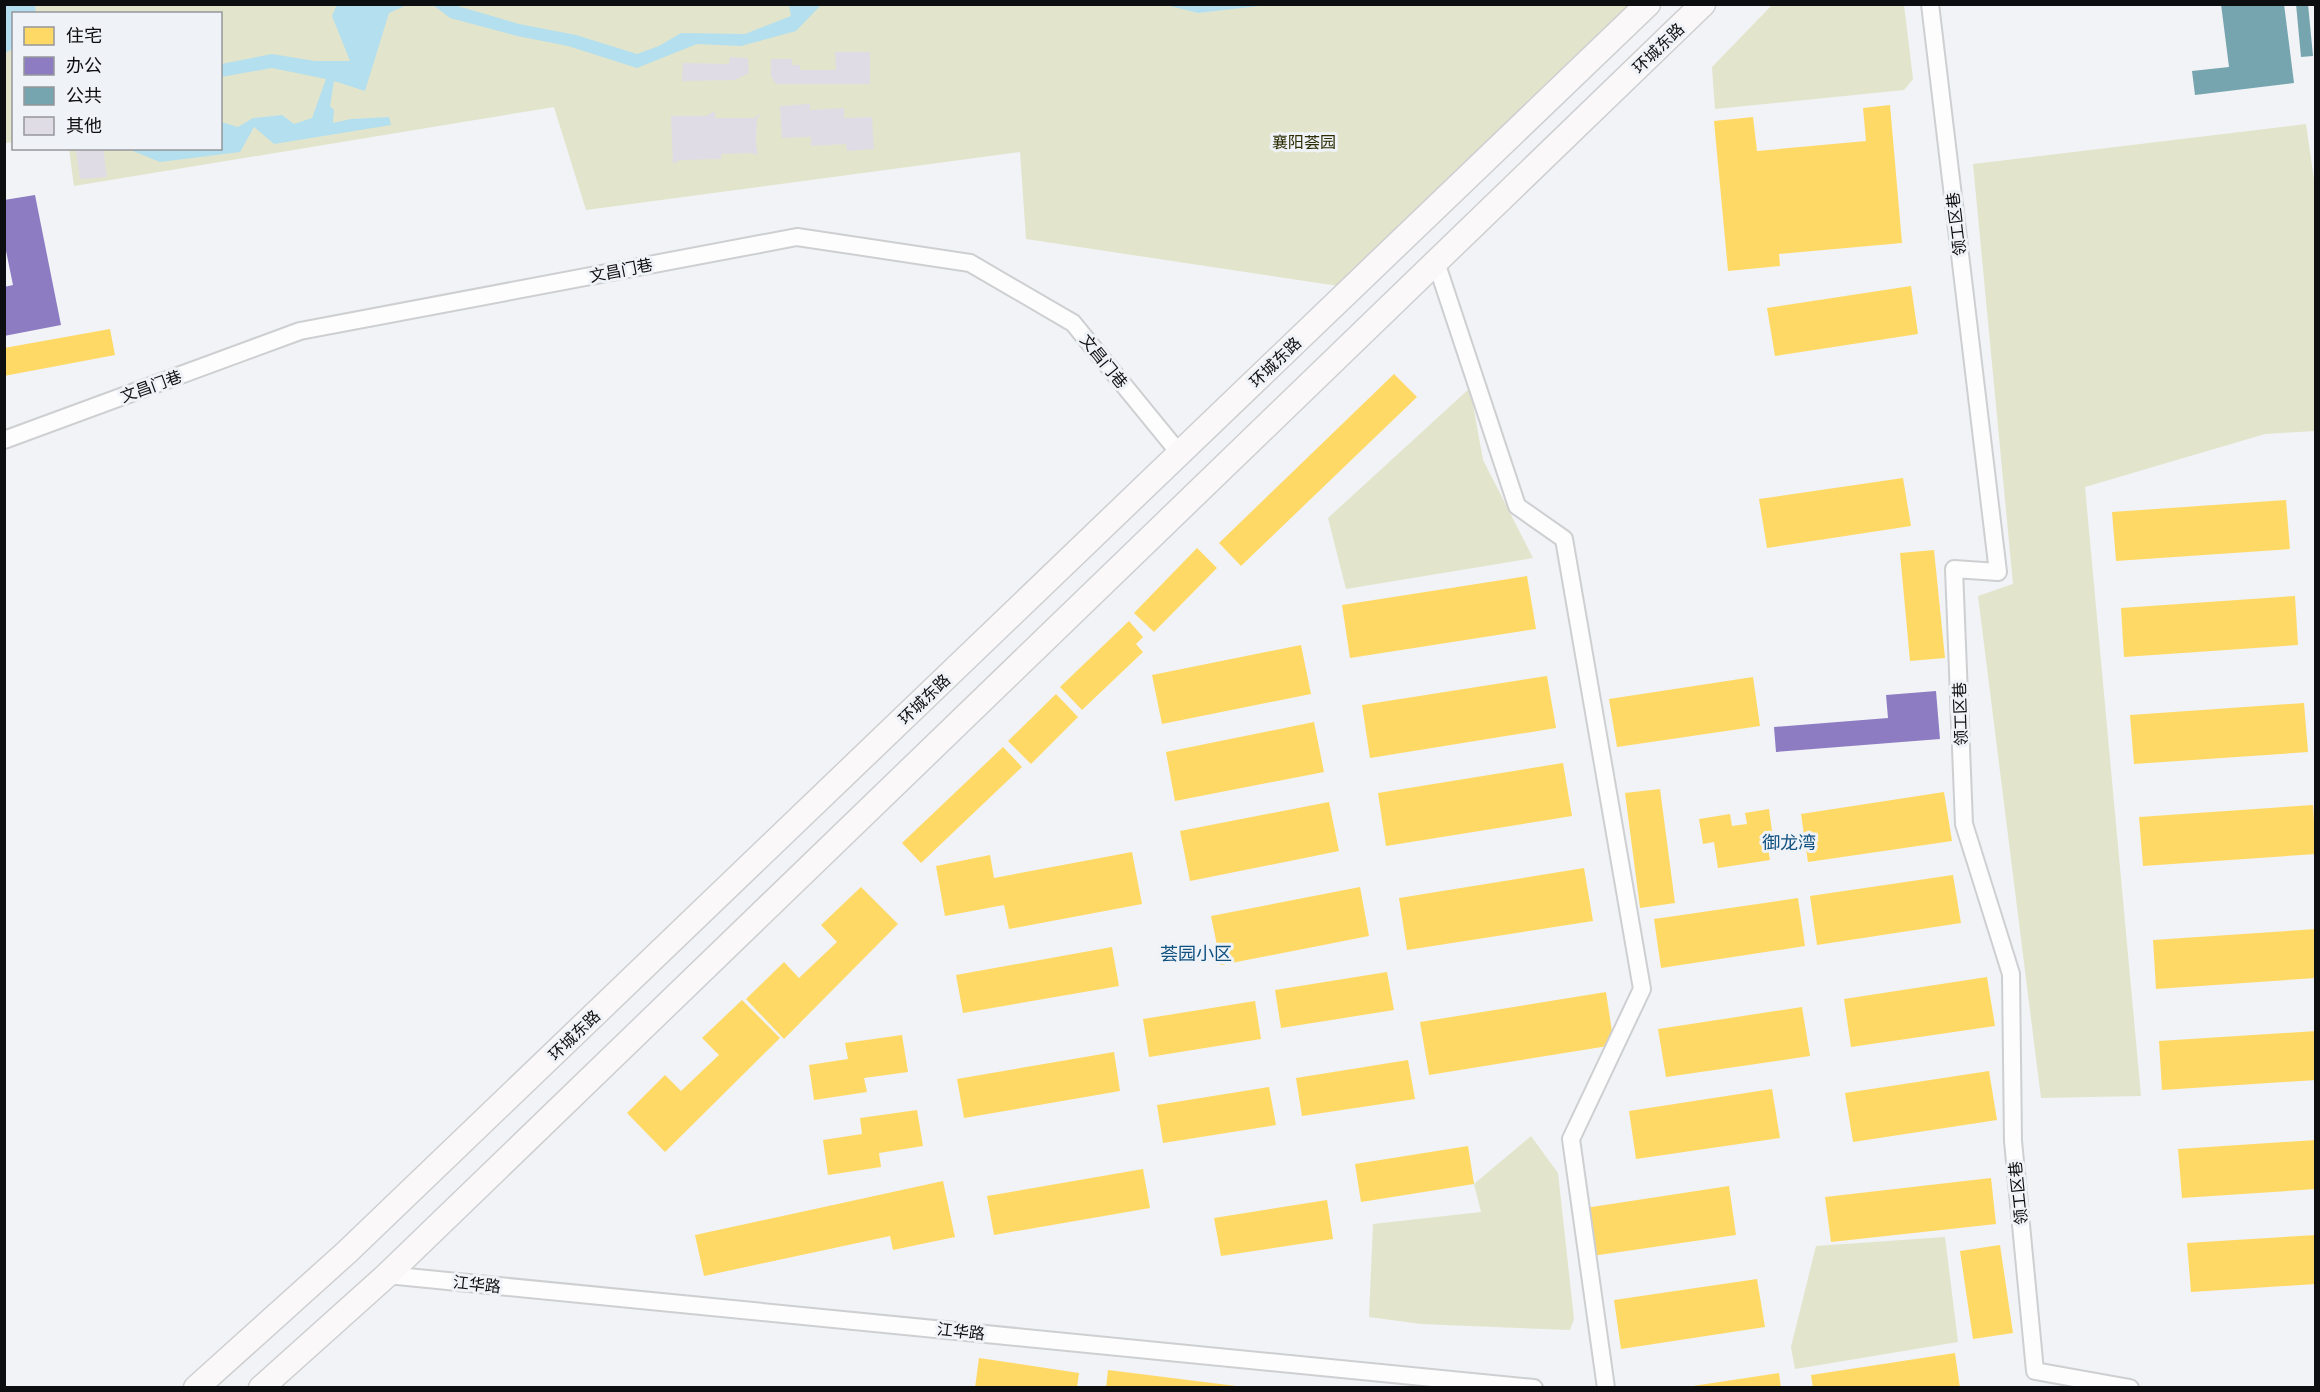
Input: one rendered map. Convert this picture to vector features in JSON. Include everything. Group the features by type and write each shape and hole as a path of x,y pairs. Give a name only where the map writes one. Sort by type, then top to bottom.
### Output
{"main road":[{"name":"环城东路","path":"196,1388 347,1252 1648,4"},
{"name":"环城东路","path":"261,1388 387,1275 1703,4"}],"street":[{"name":"领工区巷","path":"1930,4 1998,572 1954,568 1964,824 2011,974 2013,1141 2035,1371 2130,1388"},
{"name":"文昌门巷","path":"4,440 300,331 797,237 970,262 1073,323 1180,454"},
{"path":"1436,262 1518,506 1564,539 1642,989 1571,1138 1606,1388"},
{"name":"江华路","path":"387,1275 1527,1387"}],"green space":[{"name":"襄阳荟园","path":"1166,4 1198,13 1268,4 1648,5 1352,288 1026,239 1020,152 586,210 554,107 74,186 69,150 222,150 222,12 12,12 12,142 5,143 4,5"},
{"path":"1772,5 1904,5 1913,79 1904,90 1715,109 1712,67"},
{"path":"2306,124 2316,194 2315,431 2265,434 2085,487 2141,1096 2041,1098 1978,596 2013,584 1973,164"},
{"path":"1470,388 1483,460 1533,558 1346,589 1328,518"},
{"path":"1531,1136 1558,1173 1574,1319 1570,1330 1421,1324 1369,1317 1373,1224 1481,1212 1474,1184"},
{"path":"1945,1237 1958,1342 1795,1369 1791,1347 1816,1246"}],"water":[{"path":"337,4 407,5 389,13 365,91 334,81 330,106 334,110 333,123 351,119 389,117 391,125 274,144 254,127 240,152 160,162 130,150 222,150 222,122 238,127 253,118 282,115 294,124 312,118 326,79 272,68 222,77 222,64 272,54 315,61 350,61 332,16"},
{"path":"4,5 35,5 36,12 12,12 12,50 5,53"},
{"path":"433,5 454,5 519,24 576,35 637,54 659,46 681,33 745,34 791,16 789,5 821,5 796,31 741,46 697,44 637,68 568,46 517,36 450,18"},
{"path":"1166,5 1268,5 1198,13"}],"building: 住宅":[{"path":"1890,105 1902,243 1779,254 1780,266 1728,271 1714,121 1753,117 1757,151 1866,141 1863,108"},
{"path":"1911,286 1918,334 1775,356 1767,308"},
{"path":"110,329 115,355 4,376 4,348"},
{"path":"1394,374 1417,397 1241,566 1219,543"},
{"path":"1903,478 1911,526 1767,548 1759,499"},
{"path":"2286,500 2290,549 2116,561 2112,512"},
{"path":"1197,548 1217,568 1154,632 1134,613"},
{"path":"1934,550 1945,658 1910,661 1900,553"},
{"path":"1527,576 1536,629 1350,658 1342,605"},
{"path":"2295,596 2298,645 2124,657 2121,608"},
{"path":"1129,621 1143,637 1136,644 1143,652 1082,710 1060,687"},
{"path":"1301,645 1311,694 1162,724 1152,675"},
{"path":"1547,676 1556,728 1370,758 1362,705"},
{"path":"1753,677 1760,726 1617,747 1609,699"},
{"path":"1056,694 1078,717 1031,764 1008,741"},
{"path":"2304,703 2308,752 2134,764 2130,715"},
{"path":"1314,722 1324,772 1175,801 1166,752"},
{"path":"1003,747 1022,767 921,863 902,843"},
{"path":"1563,763 1572,816 1386,846 1378,793"},
{"path":"1660,789 1675,903 1640,908 1625,793"},
{"path":"1944,792 1952,841 1808,862 1801,814"},
{"path":"1329,802 1339,851 1190,881 1180,831"},
{"path":"2313,805 2316,854 2143,866 2139,817"},
{"path":"1769,809 1772,831 1765,832 1770,860 1718,868 1714,842 1703,844 1699,819 1730,814 1732,826 1747,824 1745,813"},
{"path":"1132,852 1142,904 1009,929 1004,905 945,916 936,866 990,855 994,878"},
{"path":"1584,868 1593,921 1407,950 1399,898"},
{"path":"1953,875 1961,923 1817,945 1810,896"},
{"path":"861,887 898,924 784,1039 746,999 784,962 799,978 837,942 821,925"},
{"path":"1360,887 1369,936 1221,965 1211,916"},
{"path":"1798,898 1805,946 1661,968 1654,919"},
{"path":"2316,929 2316,978 2156,989 2153,940"},
{"path":"1112,947 1119,986 963,1013 956,975"},
{"path":"1387,972 1394,1010 1281,1028 1275,990"},
{"path":"1987,977 1995,1026 1851,1047 1844,999"},
{"path":"1606,992 1614,1045 1429,1075 1420,1022"},
{"path":"742,1000 780,1038 665,1152 627,1113 665,1075 681,1091 719,1055 702,1038"},
{"path":"1255,1001 1261,1039 1149,1057 1143,1019"},
{"path":"1802,1007 1810,1056 1666,1077 1658,1029"},
{"path":"2316,1031 2316,1080 2162,1090 2159,1041"},
{"path":"902,1035 908,1072 864,1078 867,1092 814,1100 809,1065 848,1059 845,1043"},
{"path":"1114,1052 1120,1091 964,1118 957,1079"},
{"path":"1408,1060 1415,1099 1302,1116 1296,1078"},
{"path":"1989,1071 1997,1120 1853,1142 1845,1093"},
{"path":"1269,1087 1276,1125 1163,1143 1157,1105"},
{"path":"1772,1089 1780,1138 1636,1159 1629,1111"},
{"path":"917,1110 923,1146 879,1153 881,1167 828,1175 823,1140 862,1134 860,1118"},
{"path":"2316,1140 2316,1189 2182,1198 2178,1149"},
{"path":"1468,1146 1474,1184 1361,1202 1355,1164"},
{"path":"1143,1169 1150,1208 994,1235 987,1196"},
{"path":"1991,1178 1996,1224 1831,1242 1825,1197"},
{"path":"943,1181 955,1237 893,1250 890,1236 704,1276 695,1235"},
{"path":"1729,1186 1736,1235 1592,1256 1585,1208"},
{"path":"1327,1200 1333,1239 1221,1256 1214,1218"},
{"path":"2316,1235 2316,1284 2191,1292 2187,1243"},
{"path":"2000,1245 2013,1333 1973,1339 1960,1251"},
{"path":"1757,1279 1765,1327 1621,1349 1614,1300"},
{"path":"1955,1353 1960,1388 1813,1388 1811,1375"},
{"path":"979,1358 1079,1373 1077,1388 975,1388"},
{"path":"1108,1370 1236,1386 1236,1388 1106,1388"},
{"path":"1779,1373 1781,1388 1693,1388 1693,1386"}],"building: 办公":[{"path":"35,195 61,325 4,336 4,287 13,285 4,241 4,200"},
{"path":"1936,691 1940,739 1776,752 1774,727 1888,718 1886,695"}],"building: 公共":[{"path":"2221,4 2284,4 2294,83 2195,95 2192,71 2229,67"},
{"path":"2296,4 2308,4 2313,56 2301,57"}],"building: 其他":[{"path":"835,52 870,52 870,84 776,84 771,76 771,59 792,59 792,65 800,65 800,70 836,70"},
{"path":"730,57 748,58 749,73 735,80 682,81 683,63 729,64"},
{"path":"810,104 810,110 844,108 844,118 872,117 874,149 847,151 846,144 811,146 811,137 782,138 780,106"},
{"path":"715,111 715,118 754,118 762,113 757,119 758,155 751,153 721,154 721,159 680,160 673,164 671,116 706,116"},
{"path":"76,150 103,150 107,177 80,179"}],"district":[{"name":"御龙湾","path":"1789,843"},
{"name":"荟园小区","path":"1196,954"}]}
